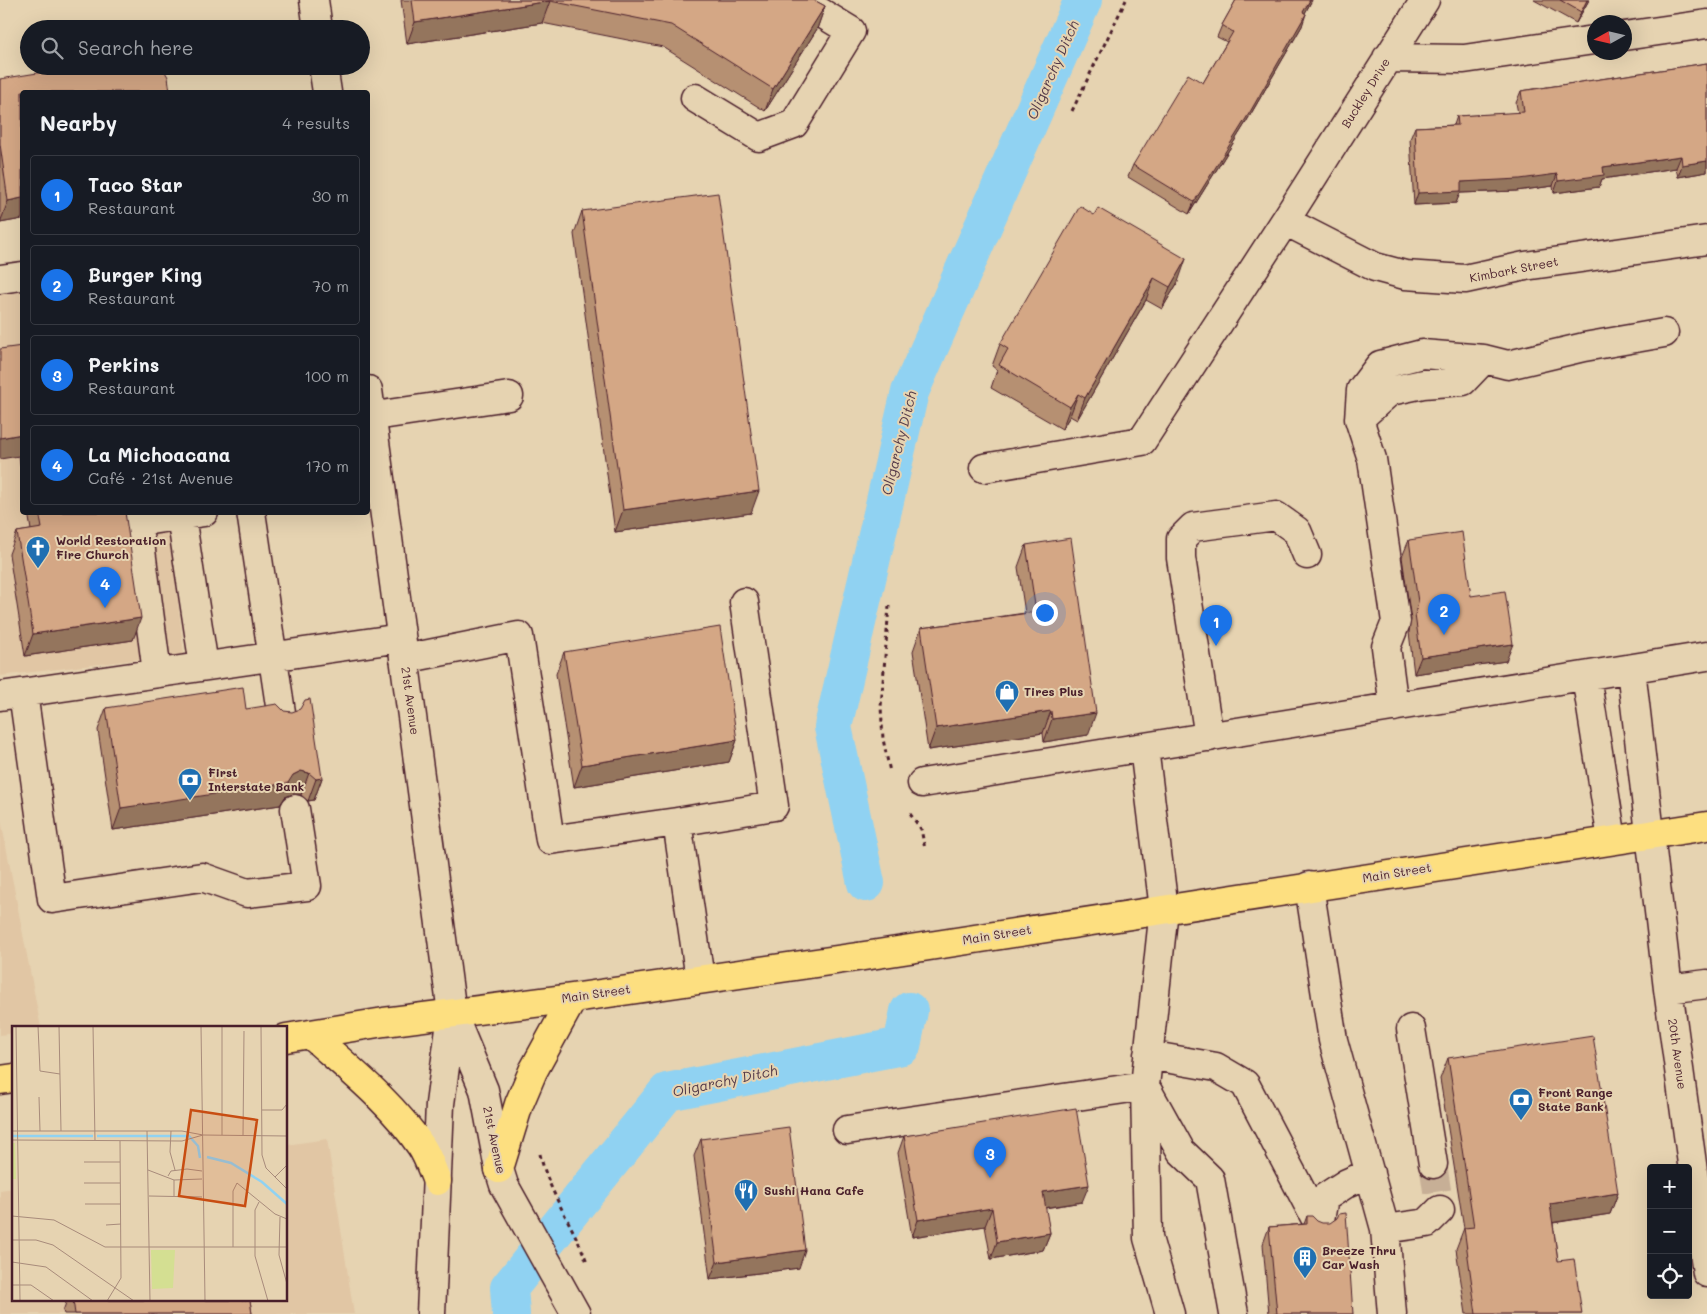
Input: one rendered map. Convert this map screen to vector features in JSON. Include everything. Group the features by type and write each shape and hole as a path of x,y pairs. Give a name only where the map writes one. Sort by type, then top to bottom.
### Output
{"highway":[{"name":"Main Street","path":"298,1036 871,955 1707,826"},
{"path":"499,1169 519,1104 534,1071 573,998"},
{"path":"298,1036 366,1084 393,1112 422,1147 437,1182"}],"street":[{"path":"314,0 317,20"},
{"path":"695,98 759,137 794,124 851,31 800,0"},
{"name":"Buckley Drive","path":"1285,221 1424,0"},
{"path":"1632,35 1707,24"},
{"path":"1388,58 1464,59 1587,41"},
{"path":"324,75 327,90"},
{"path":"984,468 1142,441 1285,221"},
{"name":"Kimbark Street","path":"1285,221 1376,267 1405,275 1465,279 1525,266 1707,240"},
{"path":"0,279 20,276"},
{"path":"1394,707 1386,647 1396,622 1372,459 1359,419 1390,391 1423,384 1463,381 1484,359 1508,365 1584,347 1664,333"},
{"path":"370,408 509,396"},
{"name":"21st Avenue","path":"370,415 452,1013 484,1090 499,1169 504,1185 576,1314"},
{"path":"157,673 137,517 174,515"},
{"path":"193,515 204,666"},
{"path":"251,515 282,719"},
{"path":"1210,737 1181,558 1181,539 1193,527 1276,516 1297,531 1307,555"},
{"path":"296,809 307,886 247,893 202,877 52,899 11,694 273,657 403,648 519,636 550,840 774,806 744,602"},
{"path":"922,783 1707,656"},
{"name":"20th Avenue","path":"1631,669 1668,989 1703,1210 1707,1273"},
{"path":"1586,676 1612,840"},
{"path":"1144,748 1164,909 1146,1086 1148,1238 1170,1314"},
{"path":"677,822 700,979"},
{"path":"1310,886 1333,1040 1385,1228 1392,1314"},
{"path":"1668,989 1707,984"},
{"name":"21st Avenue","path":"431,1314 440,1104 452,1013"},
{"path":"1411,1029 1433,1164"},
{"path":"1148,1055 1216,1067 1246,1084 1319,1225 1324,1198 1347,1182 1370,1173"},
{"path":"847,1130 1146,1086"},
{"path":"1146,1086 1182,1151 1210,1179 1234,1314"},
{"path":"1385,1228 1427,1223 1440,1210"}],"path":[{"path":"1072,111 1126,0"},
{"path":"889,606 881,707 890,772"},
{"path":"905,808 921,829 925,849"},
{"path":"540,1148 540,1155 559,1206 580,1244"}],"shaded area":[{"path":"20,288 20,515 168,515 184,654 0,676 0,291"},
{"path":"0,815 41,1026 12,1026 12,1033 0,1035"},
{"path":"327,1139 354,1314 0,1314 0,1190 12,1188 12,1302 288,1302 288,1145"}],"building":[{"path":"412,0 814,0 825,6 773,89 671,25 550,1 415,22"},
{"path":"1236,0 1310,0 1303,12 1306,14 1250,112 1194,202 1133,165 1188,74 1203,83 1233,32 1222,25"},
{"path":"1560,0 1587,0 1581,12"},
{"path":"1707,63 1707,161 1682,165 1681,156 1603,167 1604,175 1558,181 1557,174 1520,179 1461,182 1461,191 1418,193 1415,127 1458,125 1457,116 1524,112 1521,91"},
{"path":"25,75 167,75 170,90 20,90 20,198 8,201 0,144 0,79"},
{"path":"718,193 759,491 623,510 582,211"},
{"path":"1080,206 1094,215 1098,208 1186,259 1170,287 1154,278 1085,398 1078,394 1070,407 999,365 1008,349 1000,344"},
{"path":"20,346 20,434 0,438 0,349"},
{"path":"40,515 125,515 141,618 33,634 17,532 42,528"},
{"path":"1462,532 1471,596 1505,591 1513,644 1421,657 1415,615 1418,602 1409,540"},
{"path":"1071,538 1096,713 1052,719 1051,711 936,728 921,628 1036,612 1026,545"},
{"path":"720,627 737,740 582,765 564,652"},
{"path":"243,687 246,709 277,704 284,711 292,712 300,709 305,700 310,699 322,778 316,779 309,773 301,771 293,775 288,783 121,808 106,708"},
{"name":"Front Range State Bank","path":"1593,1036 1618,1193 1550,1204 1558,1261 1574,1259 1582,1314 1476,1314 1464,1228 1474,1227 1448,1058"},
{"path":"1076,1108 1089,1185 1043,1192 1050,1233 997,1242 992,1208 918,1220 904,1136"},
{"name":"Sushi Hana Cafe","path":"789,1127 805,1250 717,1262 701,1139"},
{"name":"Breeze Thru Car Wash","path":"1346,1213 1353,1314 1277,1314 1269,1227 1307,1224 1307,1216 1312,1216 1322,1223 1330,1223 1339,1214"},
{"path":"73,1302 250,1302 252,1314 75,1314"}],"waterway":[{"name":"Oligarchy Ditch","path":"866,883 833,727 910,392 1083,0"},
{"name":"Oligarchy Ditch","path":"511,1314 509,1288 667,1092 902,1046 909,1011"}],"tunnel":[{"path":"1433,1164 1440,1210"}],"place":[{"name":"World Restoration Fire Church","path":"38,569"},
{"name":"La Michoacana","path":"105,608"},
{"name":"Burger King","path":"1444,635"},
{"name":"Taco Star","path":"1216,646"},
{"name":"Tires Plus","path":"1007,713"},
{"name":"First Interstate Bank","path":"190,801"},
{"name":"Front Range State Bank","path":"1521,1121"},
{"name":"Perkins","path":"990,1178"},
{"name":"Sushi Hana Cafe","path":"746,1212"},
{"name":"Breeze Thru Car Wash","path":"1305,1279"}]}
